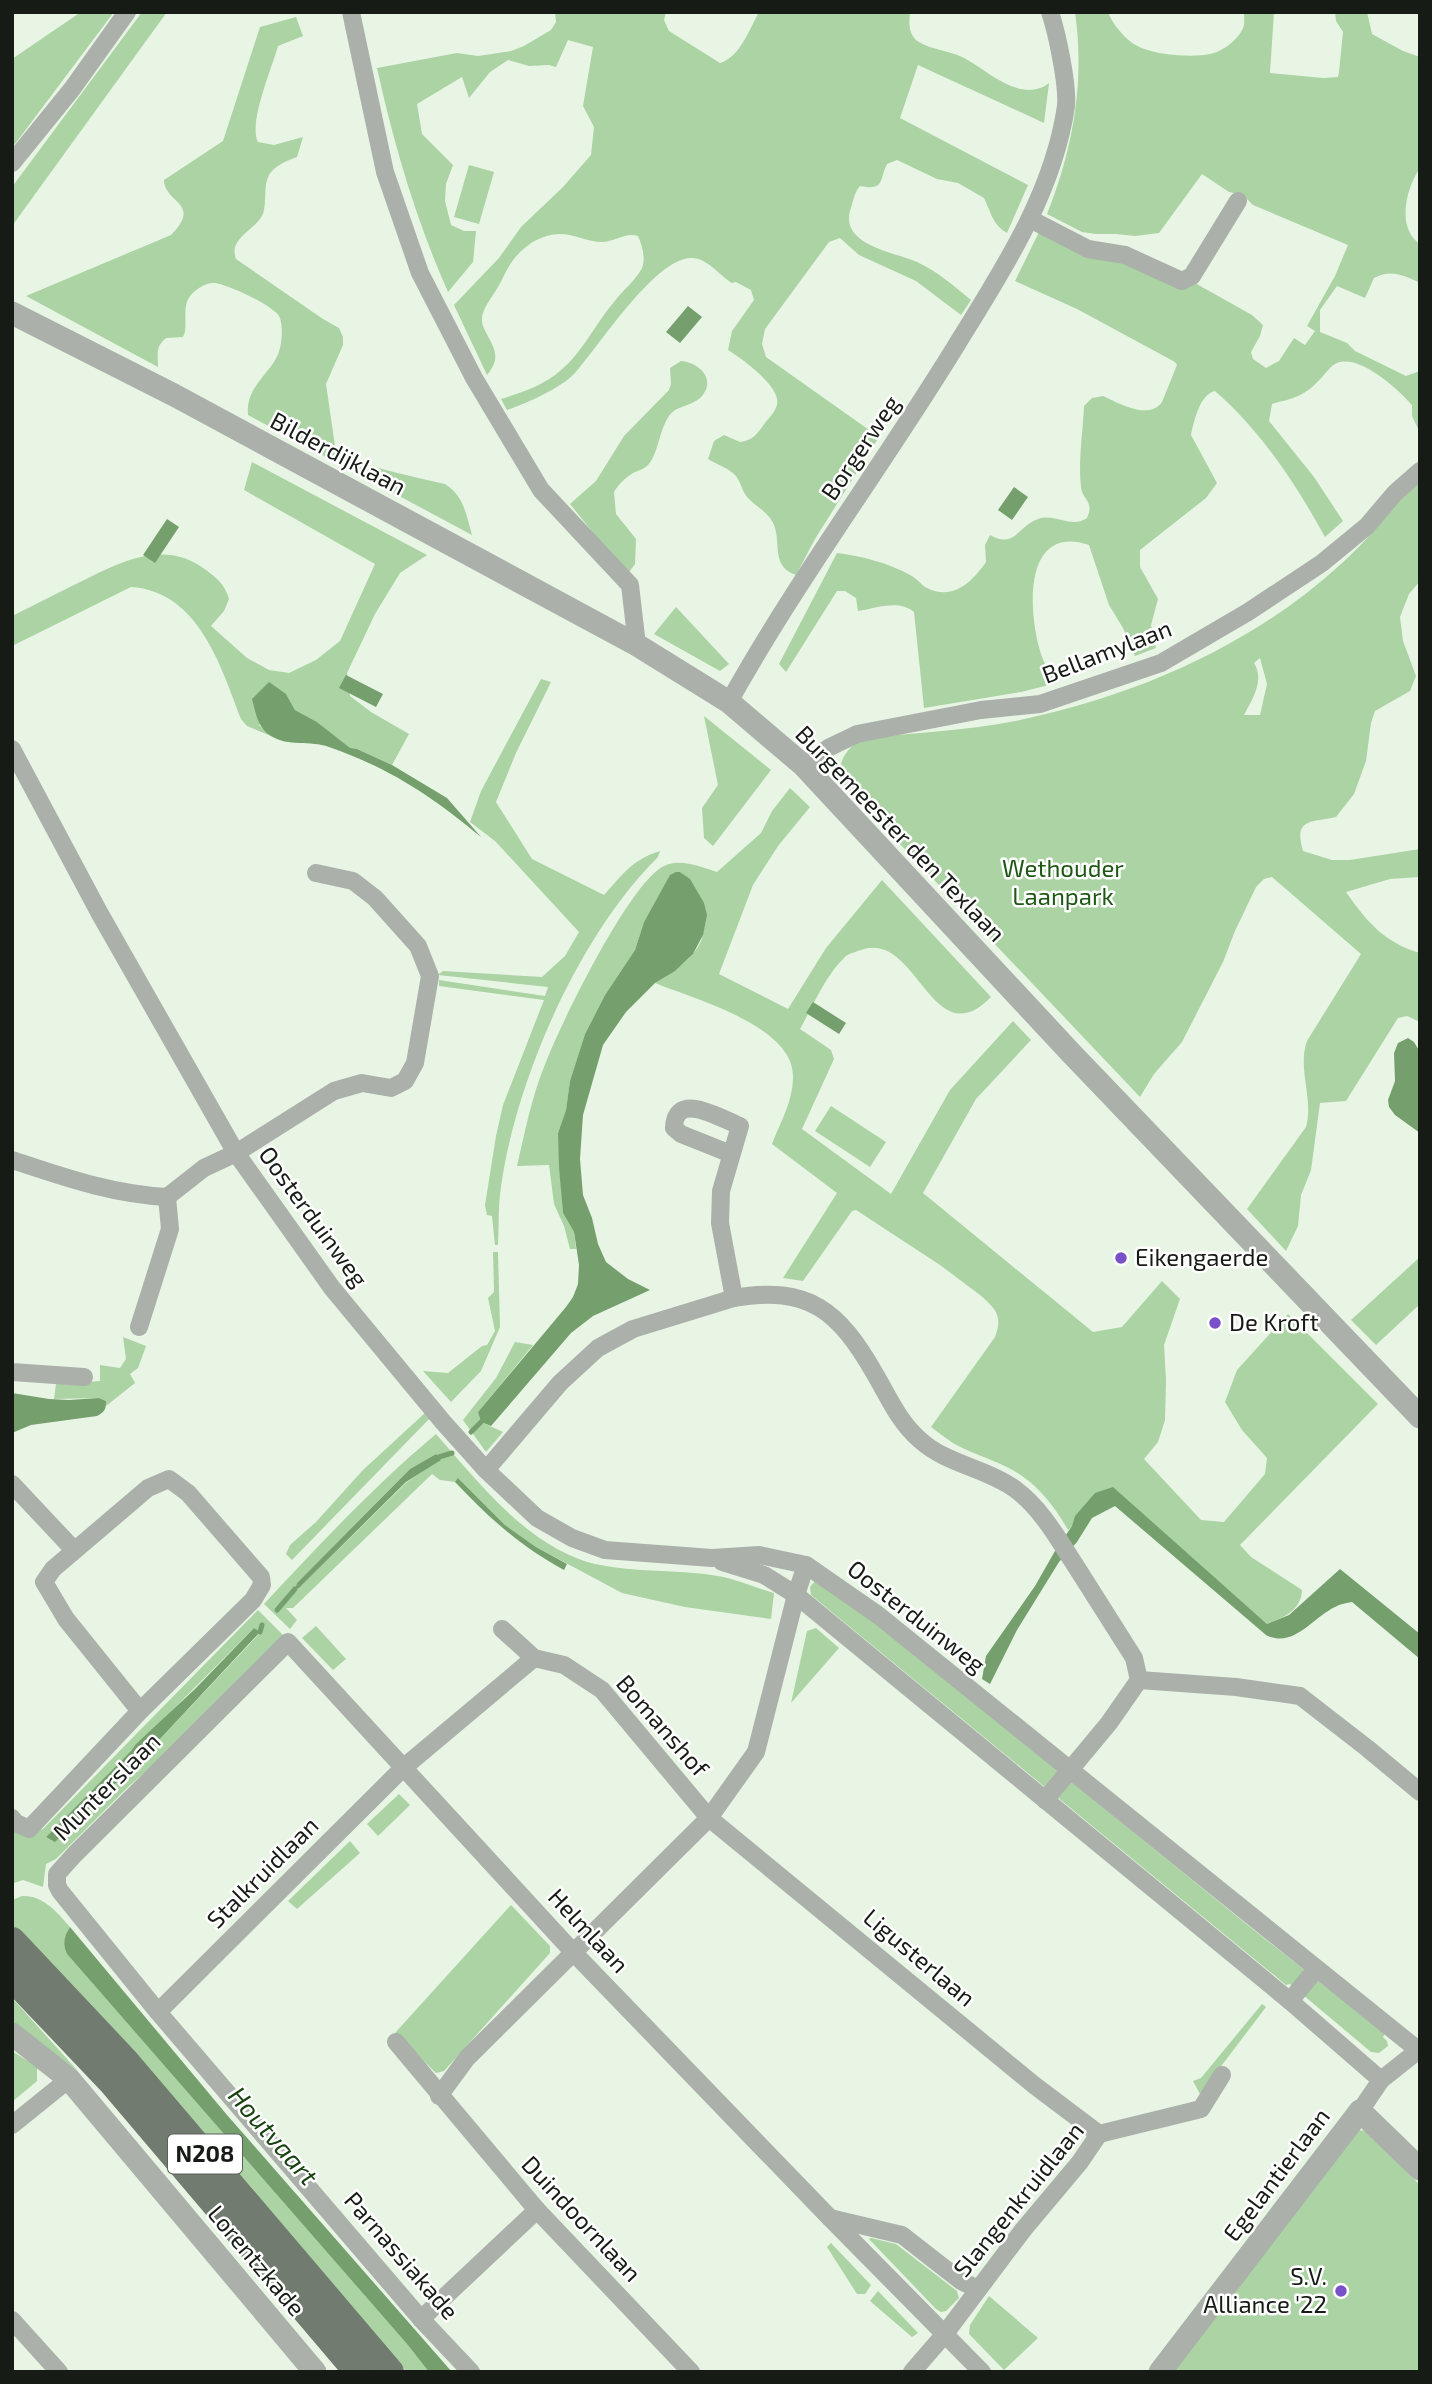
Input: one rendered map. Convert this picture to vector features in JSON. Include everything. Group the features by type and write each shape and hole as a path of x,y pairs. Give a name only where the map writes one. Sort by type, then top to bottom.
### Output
{"main road":[{"name":"N208","path":"12,1941 125,2061 390,2372"},
{"name":"N208","path":"12,1977 111,2081 358,2372"}],"street":[{"path":"12,163 72,89 127,12"},
{"path":"351,12 385,172 420,273 474,378 541,490 630,585 637,645"},
{"name":"Borgerweg","path":"729,702 822,551 918,408 988,295 1030,219 1054,163 1066,103 1057,35 1051,12"},
{"path":"1030,219 1088,249 1125,255 1182,281 1192,276 1238,201"},
{"name":"Bilderdijklaan","path":"12,313 174,395 637,645"},
{"name":"Bellamylaan","path":"803,765 830,747 857,734 981,710 1040,704 1161,663 1248,612 1322,563 1367,526 1395,493 1420,471"},
{"name":"Burgemeester den Texlaan","path":"637,645 729,702 803,765 1080,1063 1420,1417"},
{"name":"Oosterduinweg","path":"12,749 100,914 236,1153 332,1288 486,1470 537,1518 572,1538 605,1550 712,1558 759,1555 806,1565 878,1615 1419,2050 1381,2080 1360,2111"},
{"path":"12,1160 77,1182 133,1195 167,1197 204,1168 236,1153 334,1091 362,1083 391,1088 405,1081 415,1063 430,976 418,946 375,898 354,881 316,873"},
{"path":"731,1154 721,1191 720,1223 734,1298"},
{"path":"139,1327 170,1229 167,1197"},
{"path":"486,1470 560,1383 597,1348 633,1329 734,1298 760,1294 788,1295 809,1301 828,1312 848,1333 875,1373 897,1416 920,1441 940,1453 993,1475 1040,1510 1134,1658 1139,1680 1109,1723 1045,1800"},
{"path":"12,1372 84,1377"},
{"path":"12,1818 16,1824 29,1829 140,1711 253,1600 262,1585 261,1577 188,1493 169,1479 148,1488 74,1550 53,1569 44,1582 66,1619 140,1711"},
{"path":"12,1484 74,1550"},
{"name":"Oosterduinweg","path":"712,1558 764,1575 796,1595 1290,2001 1381,2080"},
{"path":"439,2096 467,2058 709,1818 756,1752 806,1565"},
{"name":"Bomanshof","path":"502,1629 534,1658 564,1665 602,1690 709,1818"},
{"name":"Munterslaan","path":"158,2012 72,1907 57,1885 57,1874 288,1642 316,1671"},
{"path":"402,1768 534,1658"},
{"name":"Helmlaan","path":"316,1671 574,1953 982,2372"},
{"path":"1139,1680 1236,1687 1300,1696 1420,1792"},
{"name":"Stalkruidlaan","path":"158,2012 402,1768"},
{"name":"Ligusterlaan","path":"709,1818 1034,2085 1099,2134"},
{"path":"1290,2001 1316,1969"},
{"name":"Parnassiakade","path":"158,2012 421,2319 471,2372"},
{"name":"Lorentzkade","path":"12,2034 69,2079 315,2372"},
{"name":"Duindoornlaan","path":"396,2042 537,2210 691,2372"},
{"name":"Slangenkruidlaan","path":"912,2372 1080,2162 1099,2134 1201,2109 1222,2075"},
{"path":"12,2125 69,2079"},
{"path":"1360,2111 1420,2169"},
{"name":"Egelantierlaan","path":"1160,2372 1360,2111"},
{"path":"421,2319 537,2210"},
{"path":"830,2218 902,2235 961,2281 978,2288"},
{"path":"12,2320 59,2372"}],"green space":[{"path":"81,12 114,12 12,148 12,59"},
{"path":"142,12 167,12 12,226 12,187"},
{"path":"555,12 666,12 664,20 669,31 720,63 738,49 759,12 910,12 911,32 915,39 924,45 960,56 1017,88 1039,89 1049,83 1044,123 918,65 900,118 1028,185 1007,233 995,222 984,198 958,183 937,179 897,160 887,164 880,183 874,187 860,186 855,195 849,223 853,232 872,246 917,262 952,284 971,300 961,315 916,281 859,255 840,238 829,242 765,329 762,344 766,357 879,437 815,539 796,575 782,565 774,525 770,518 747,497 733,473 708,459 714,441 724,435 740,442 752,438 777,405 777,398 767,382 751,366 728,350 732,331 754,300 751,290 736,282 732,283 697,259 677,262 645,287 568,380 524,404 507,410 501,399 540,384 560,371 636,277 644,260 638,236 629,235 602,242 565,234 552,235 523,249 512,261 482,316 483,326 495,356 495,362 487,375 454,305 499,258 521,227 563,187 591,155 594,127 583,106 593,47 568,40 556,67 529,66 508,60 490,72 469,98 462,77 417,104 422,134 453,165 446,184 445,201 451,225 464,231 476,231 473,262 448,292 407,182 377,68 457,53 478,56 511,51 551,30 556,22"},
{"path":"1075,12 1108,12 1121,32 1138,46 1158,53 1191,56 1215,53 1229,45 1243,28 1244,12 1274,12 1270,73 1323,78 1338,77 1339,72 1343,32 1336,21 1335,12 1367,12 1372,34 1420,57 1420,168 1411,186 1406,218 1408,228 1420,244 1420,283 1397,274 1380,275 1374,278 1365,298 1337,286 1320,310 1320,332 1347,343 1355,351 1406,376 1420,371 1420,433 1412,416 1412,405 1374,372 1350,362 1339,362 1303,393 1272,404 1269,421 1314,477 1343,521 1325,537 1276,459 1248,423 1215,391 1205,397 1191,435 1217,483 1206,498 1140,550 1140,567 1158,599 1151,625 1156,648 1135,656 1109,605 1089,545 1067,542 1051,547 1041,559 1035,576 1033,596 1041,654 1057,683 1021,692 924,708 914,612 894,605 858,611 856,598 845,591 837,591 786,672 779,664 837,553 893,567 936,591 953,591 975,576 986,562 985,545 990,535 998,539 1011,538 1038,519 1075,522 1087,518 1090,508 1081,487 1080,457 1084,406 1092,398 1103,396 1141,410 1149,410 1162,402 1177,365 1175,362 1077,309 1015,281 1042,226 1195,283 1252,315 1263,325 1251,352 1253,359 1266,368 1279,361 1294,338 1305,345 1315,331 1307,326 1335,276 1348,245 1253,205 1243,195 1229,192 1202,174 1159,233 1135,236 1082,232 1047,214 1064,165 1075,115 1078,38"},
{"path":"296,17 303,36 278,46 258,109 256,133 258,142 274,145 303,137 297,157 278,166 269,175 263,214 236,245 236,259 339,328 343,345 326,384 335,446 342,453 369,465 445,484 460,500 472,535 248,415 251,395 277,356 281,341 282,327 279,316 258,301 219,284 210,283 200,287 187,301 183,337 166,338 160,345 158,367 26,296 171,235 180,224 183,210 166,188 164,180 223,141 260,27"},
{"path":"469,165 494,172 479,224 454,217"},
{"path":"681,361 698,367 706,376 707,387 704,393 696,401 672,412 651,462 627,477 614,492 616,514 636,539 635,564 627,575 570,504 596,481 624,436 669,390 670,368"},
{"path":"252,462 427,555 400,573 375,614 347,673 350,696 409,734 392,765 357,749 350,749 317,722 295,710 286,694 259,725 271,736 247,726 241,719 225,677 204,635 174,602 154,592 131,587 12,646 12,616 111,567 143,556 159,554 190,561 220,582 229,599 224,611 211,626 247,658 269,670 289,673 316,660 340,641 375,564 244,490"},
{"name":"Wethouder Laanpark","path":"1420,478 1420,581 1409,594 1400,617 1403,641 1416,676 1410,691 1375,711 1366,761 1354,794 1336,817 1312,821 1303,827 1301,840 1303,851 1332,860 1350,860 1420,849 1420,877 1390,879 1346,892 1377,930 1396,943 1420,953 1420,1022 1407,1016 1398,1018 1346,1101 1320,1103 1311,1170 1301,1195 1298,1226 1286,1251 1247,1209 1306,1127 1308,1106 1304,1052 1307,1041 1361,954 1272,877 1264,879 1256,887 1223,962 1182,1042 1154,1074 1140,1097 845,786 840,772 842,760 861,739 980,727 1020,720 1107,697 1191,663 1231,643 1307,593 1352,554","holes":["1260,658 1267,684 1260,715 1244,715 1258,683 1254,663"]},
{"path":"676,607 729,664 720,671 654,634"},
{"path":"541,679 551,682 516,753 496,802 532,859 604,895 635,863 660,851 658,857 629,889 578,967 537,1055 509,1145 500,1194 498,1245 495,1245 492,1216 487,1215 485,1205 496,1136 503,1105 544,1000 439,986 439,980 545,996 548,987 438,975 443,971 542,977 565,956 579,932 495,841 470,822 481,791"},
{"path":"704,716 771,770 713,846 704,838 702,808 718,785"},
{"path":"790,788 810,807 778,846 753,885 719,974 788,1009 826,948 882,880 991,997 971,1012 954,1012 939,1003 897,957 880,948 861,950 846,956 826,981 800,1029 831,1050 834,1059 802,1129 891,1194 950,1090 1013,1021 1031,1040 976,1099 923,1193 1093,1332 1122,1327 1162,1281 1180,1299 1164,1345 1165,1420 1158,1442 1144,1459 1201,1520 1224,1522 1265,1474 1267,1458 1242,1430 1225,1402 1237,1370 1288,1314 1378,1404 1240,1545 1251,1557 1302,1590 1295,1608 1285,1616 1267,1624 1113,1488 1068,1530 1048,1500 1029,1481 1005,1466 953,1443 931,1427 995,1337 998,1324 996,1313 990,1305 940,1265 856,1210 852,1211 803,1281 783,1278 837,1193 772,1144 788,1103 793,1078 789,1060 778,1043 739,1017 655,983 685,962 702,939 703,926 697,893 680,872 670,876 644,922 635,950 605,995 585,1034 570,1081 566,1110 558,1133 563,1213 574,1232 576,1249 570,1249 554,1204 549,1165 517,1166 533,1100 554,1043 598,955 633,898 650,877 670,864 691,864 717,872 761,833 772,811"},
{"path":"831,1106 886,1142 870,1167 815,1131"},
{"path":"493,1252 498,1252 500,1327 481,1371 451,1402 423,1371 448,1373 482,1346 487,1345 495,1331 488,1298 494,1292"},
{"path":"1420,1257 1420,1304 1376,1345 1351,1320"},
{"path":"123,1337 146,1346 138,1368 130,1374 135,1383 106,1406 106,1401 99,1398 54,1399 56,1384 100,1381 100,1365 120,1368 126,1359"},
{"path":"515,1342 533,1345 478,1412 481,1422 503,1432 486,1452 463,1420 496,1378"},
{"path":"426,1412 431,1417 292,1560 286,1554 290,1545 316,1522 363,1470"},
{"path":"436,1434 507,1511 548,1544 595,1564 718,1576 774,1593 771,1619 685,1607 622,1593 536,1547 505,1525 459,1479 455,1482 440,1480 432,1474 293,1608 286,1608 297,1620 290,1629 264,1604 347,1516","holes":["436,1454 440,1460 407,1482 295,1589 297,1583 410,1469"]},
{"path":"815,1581 826,1582 1385,2034 1383,2037 1388,2046 1379,2053 1371,2052 1290,1984 1286,1985 811,1595 810,1587"},
{"path":"258,1610 285,1637 233,1693 128,1787 56,1859 46,1864 43,1887 23,1880 14,1883 12,1830 34,1832 43,1829","holes":["254,1628 260,1633 145,1755 55,1841 46,1837"]},
{"path":"316,1626 346,1659 333,1670 302,1638"},
{"path":"816,1628 839,1648 791,1703 807,1631"},
{"path":"399,1794 410,1805 378,1836 367,1824"},
{"path":"350,1841 360,1853 297,1909 288,1901"},
{"path":"22,1896 43,1901 70,1927 64,1940 67,1954 429,2372 407,2372 12,1925 12,1900"},
{"path":"511,1905 550,1946 550,1953 444,2071 436,2073 395,2033"},
{"path":"12,1998 78,2071 12,2023"},
{"path":"1262,2004 1266,2007 1200,2094 1193,2081 1201,2078"},
{"path":"12,2051 37,2067 37,2081 12,2102"},
{"name":"S.V. Alliance '22","path":"1358,2130 1366,2131 1420,2185 1420,2372 1173,2372"},
{"path":"869,2239 896,2244 957,2291 959,2298 946,2311 936,2309"},
{"path":"831,2243 871,2285 865,2294 857,2294 827,2247"},
{"path":"878,2291 918,2333 912,2337 870,2301"},
{"path":"989,2296 1038,2338 1004,2370 969,2334 970,2325"}],"shaded area":[{"path":"688,306 702,317 680,343 666,332"},
{"path":"1014,487 1028,497 1012,520 998,510"},
{"path":"167,519 179,527 155,563 143,555"},
{"path":"346,675 383,694 376,707 339,688"},
{"path":"269,682 286,694 295,710 317,722 350,748 392,765 447,798 481,837 427,796 372,764 329,747 285,741 271,736 260,724 252,699"},
{"path":"676,872 690,879 704,903 707,915 703,935 693,954 675,971 655,983 626,1012 603,1045 583,1115 580,1159 583,1195 606,1262 628,1279 650,1290 593,1316 571,1333 491,1426 481,1422 478,1412 566,1307 578,1284 579,1265 574,1232 563,1213 559,1167 558,1133 566,1110 570,1081 585,1034 605,995 635,950 644,922 670,875"},
{"path":"813,1002 846,1023 839,1034 806,1013"},
{"path":"1408,1038 1420,1052 1420,1133 1395,1115 1388,1100 1395,1081 1394,1053 1398,1043"},
{"path":"12,1393 49,1399 99,1398 106,1401 106,1406 97,1416 31,1425 12,1433"},
{"path":"436,1454 441,1460 406,1482 295,1589 297,1583 410,1469"},
{"path":"458,1478 505,1525 536,1547 567,1564 564,1570 519,1541 493,1519 455,1482"},
{"path":"1113,1487 1267,1624 1289,1615 1340,1569 1420,1634 1420,1659 1352,1602 1335,1607 1294,1635 1276,1638 1266,1635 1115,1506 1092,1518 1077,1542 1059,1562 1017,1630 990,1684 982,1679 986,1656 1035,1586 1072,1526 1075,1516 1095,1493"},
{"path":"254,1628 260,1632 145,1755 55,1842 46,1837 136,1744 195,1689"},
{"path":"70,1927 227,2115 452,2372 429,2372 67,1954 64,1940"}],"waterway":[{"path":"471,1432 481,1422"},
{"path":"439,1457 452,1453"},
{"path":"277,1610 295,1589"},
{"path":"260,1632 262,1625"}],"place":[{"name":"Eikengaerde","path":"1121,1258"},
{"name":"De Kroft","path":"1215,1323"},
{"name":"S.V. Alliance '22","path":"1341,2291"}],"water label":[{"name":"Houtvaart","path":"273,2136"}]}
